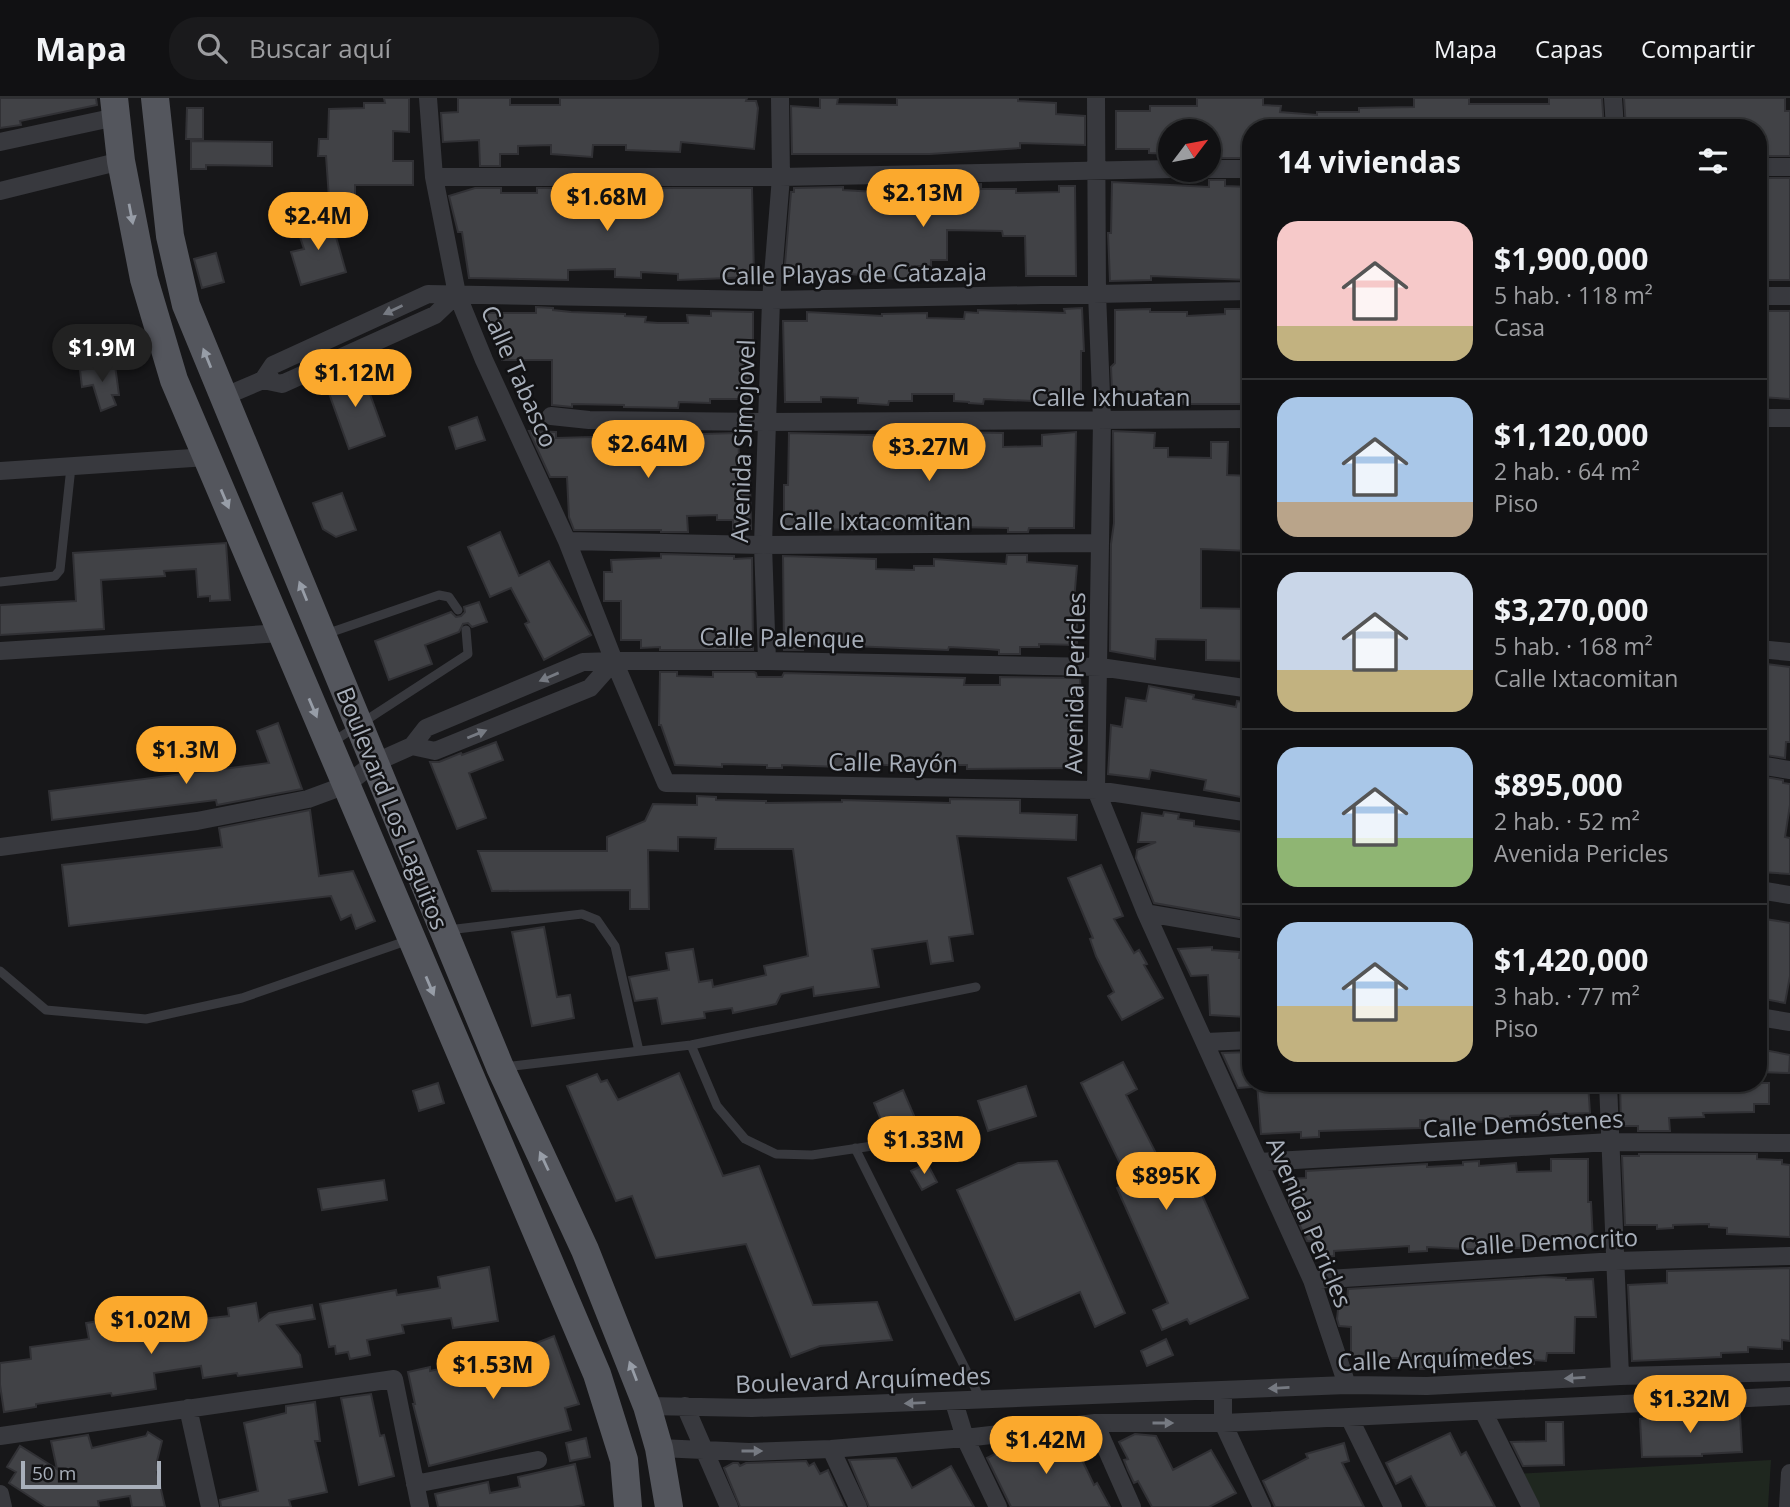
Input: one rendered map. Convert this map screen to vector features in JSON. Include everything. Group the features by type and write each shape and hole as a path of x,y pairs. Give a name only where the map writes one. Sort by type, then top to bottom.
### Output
{"main road":[{"name":"Boulevard Los Laguitos","path":"155,98 170,236 186,305 500,1067 585,1250 647,1406 659,1448 669,1507"},
{"name":"Boulevard Los Laguitos","path":"115,108 121,161 148,291 174,380 597,1374 624,1460 628,1507"}],"street":[{"name":"Calle Tabasco","path":"428,98 434,177 457,294 484,360 567,541 614,661"},
{"name":"Avenida Simojovel","path":"767,661 763,545 771,300 781,177 780,98"},
{"name":"Avenida Pericles","path":"1096,98 1097,293 1102,420 1096,790 1146,913 1312,1280 1348,1385"},
{"path":"1613,98 1614,119"},
{"path":"0,142 115,108"},
{"path":"0,191 121,161"},
{"path":"1767,167 1790,167"},
{"path":"434,177 781,177 1158,169"},
{"path":"1222,169 1242,169"},
{"name":"Calle Playas de Catazaja","path":"457,294 771,300 1242,291"},
{"path":"223,397 263,380 282,384 435,315 457,294"},
{"path":"1767,296 1790,296"},
{"name":"Calle Ixhuatan","path":"551,416 589,420 767,422 1242,419"},
{"path":"1767,418 1790,418"},
{"path":"0,471 207,457"},
{"name":"Calle Ixtacomitan","path":"567,541 763,545 1100,543"},
{"path":"0,651 282,633"},
{"path":"1767,650 1790,652"},
{"path":"0,847 197,821 308,799 346,785 374,763 412,746 435,751 590,688 614,661"},
{"name":"Calle Rayón","path":"614,661 666,783 1096,790 1242,812"},
{"name":"Calle Palenque","path":"412,746 426,728 583,662 767,661 1100,667 1242,688"},
{"path":"1767,766 1790,770"},
{"path":"1767,891 1790,895"},
{"path":"1146,913 1242,929"},
{"path":"1767,1018 1790,1022"},
{"path":"1206,1042 1242,1040"},
{"path":"1608,1092 1620,1376"},
{"name":"Calle Demóstenes","path":"1259,1162 1610,1142 1790,1143"},
{"name":"Calle Democrito","path":"1312,1280 1616,1261 1790,1256"},
{"name":"Calle Arquímedes","path":"1081,1395 1790,1372"},
{"path":"0,1436 394,1379 420,1507"},
{"path":"1427,1385 1429,1413"},
{"path":"1223,1391 1223,1423 1262,1507"},
{"name":"Boulevard Arquímedes","path":"647,1406 752,1408 1081,1395"},
{"path":"659,1448 749,1451 831,1448 965,1438 1095,1423 1223,1423 1790,1396"},
{"path":"954,1402 965,1438 998,1507"},
{"path":"685,1406 729,1507"},
{"path":"188,1408 210,1507"},
{"path":"1483,1411 1531,1507"},
{"path":"1349,1417 1393,1507"},
{"path":"1095,1423 1132,1507"},
{"path":"831,1448 858,1507"},
{"path":"415,1484 538,1460"},
{"path":"1788,1507 1790,1473"},
{"path":"0,1494 3,1507"}],"lane":[{"path":"0,582 55,576 60,570 71,467"},
{"path":"321,635 439,595 449,597 458,610"},
{"path":"329,744 468,654 466,630"},
{"path":"443,931 582,914 597,920 615,946 639,1051"},
{"path":"0,971 46,1010 146,1019 242,998 410,939"},
{"path":"500,1067 691,1045 976,987"},
{"path":"691,1045 717,1106 745,1139 776,1154 812,1155 953,1134"},
{"path":"855,1148 981,1401"}],"shaded area":[{"path":"1771,1460 1768,1507 1531,1507 1515,1474"}],"building":[{"path":"0,98 96,98 97,105 20,121 21,125 0,128"},
{"path":"384,98 409,98 409,132 393,131 393,161 413,161 413,185 355,185 355,207 330,212 326,156 318,156 319,139 328,139 329,109 364,108 364,103 385,103"},
{"path":"458,98 510,98 510,105 560,105 560,98 747,98 746,101 756,101 758,108 754,149 681,142 680,152 626,150 626,145 593,145 592,157 551,154 551,145 518,146 518,154 500,154 500,166 480,166 479,140 443,142 441,113 458,112"},
{"path":"820,98 838,98 837,104 897,105 897,98 1018,98 1018,101 1056,103 1056,114 1085,116 1085,145 1020,143 1020,148 930,154 792,154 791,106 820,108"},
{"path":"1197,98 1263,98 1263,105 1281,106 1280,112 1317,115 1317,112 1359,112 1359,108 1414,107 1414,98 1469,98 1469,104 1549,104 1549,98 1602,98 1603,119 1242,119 1242,158 1222,158 1222,119 1158,119 1158,153 1149,153 1149,149 1116,149 1116,111 1150,111 1150,106 1197,106"},
{"path":"1624,98 1785,98 1785,111 1790,111 1790,156 1767,156 1767,119 1625,119"},
{"path":"187,108 203,108 203,139 186,139"},
{"path":"191,141 272,142 272,166 206,165 206,169 191,169"},
{"path":"1767,178 1790,178 1790,280 1767,280"},
{"path":"1225,180 1225,186 1242,187 1242,280 1151,276 1151,280 1110,281 1108,233 1111,233 1112,182 1209,187 1209,182"},
{"path":"981,184 981,189 1016,189 1016,193 1059,192 1059,186 1075,186 1076,276 1026,276 1025,236 1003,236 1002,231 947,230 947,260 931,260 931,266 912,266 912,279 877,278 877,281 861,281 861,275 802,270 801,277 784,276 791,192 794,192 794,188 843,187 843,190 875,192 875,189 921,189 921,194 967,195 966,185"},
{"path":"475,188 501,188 501,193 537,193 537,188 554,188 554,195 592,194 592,188 752,188 754,277 678,280 678,274 641,272 641,278 615,277 615,269 568,270 568,280 469,278 462,232 458,232 449,196"},
{"path":"330,216 346,272 301,285 291,252 304,249 296,225"},
{"path":"216,253 224,282 202,288 194,259"},
{"path":"536,307 571,312 625,314 646,317 645,322 658,323 688,323 687,315 711,316 711,311 753,312 750,399 710,399 710,403 679,402 678,408 552,405 552,360 502,360 485,313 536,313"},
{"path":"1082,308 1084,351 1081,351 1081,403 984,399 983,404 954,401 954,394 912,394 912,401 889,401 888,405 858,403 858,398 821,397 821,402 785,402 783,321 807,321 807,312 882,316 927,313 927,318 964,319 965,312 978,313 978,310 1065,313 1064,309"},
{"path":"1225,309 1242,309 1242,404 1152,401 1153,393 1112,391 1115,310 1187,312 1187,316 1225,314"},
{"path":"1767,311 1790,311 1790,399 1767,398"},
{"path":"115,365 119,395 112,395 116,405 101,411 93,385 82,387 80,370"},
{"path":"361,369 385,436 349,449 325,382"},
{"path":"477,417 485,440 456,449 449,427"},
{"path":"529,431 556,432 556,438 738,433 740,481 750,481 751,529 733,530 733,520 717,520 717,515 687,516 688,532 574,530 569,517 567,477 550,477"},
{"path":"1113,431 1155,433 1154,448 1168,448 1168,457 1211,458 1211,442 1228,442 1227,475 1242,476 1242,551 1201,549 1201,608 1242,609 1242,661 1206,660 1206,640 1156,639 1155,659 1110,651 1111,544 1114,523"},
{"path":"949,432 1003,433 1003,447 1042,446 1042,435 1076,432 1074,528 1029,528 1028,532 1008,532 1008,528 952,527 878,530 784,529 784,485 788,485 789,433 908,436 908,446 914,445 914,448 949,448"},
{"path":"342,493 356,530 336,537 323,529 313,503"},
{"path":"500,532 519,576 549,561 591,635 544,660 525,624 529,622 511,588 490,597 468,547"},
{"path":"226,543 230,600 210,601 210,596 198,597 196,569 164,571 165,576 101,580 104,629 0,635 0,605 76,601 73,553"},
{"path":"661,554 752,558 753,650 660,650 660,647 641,648 641,640 621,640 621,601 604,601 604,572 612,572 611,560 661,558"},
{"path":"1007,555 1027,555 1027,562 1077,566 1074,601 1077,601 1077,645 1039,644 1039,647 1020,647 1020,654 949,647 948,650 803,644 803,650 784,650 783,556 876,559 876,569 914,570 914,566 934,566 934,559 1006,564"},
{"path":"479,602 487,622 472,627 468,623 463,624 459,632 425,645 432,664 389,680 375,641 451,612 456,617 461,616 465,612 464,607"},
{"path":"1767,664 1790,667 1790,742 1786,742 1785,758 1767,755"},
{"path":"660,672 677,672 677,676 713,677 713,672 754,672 757,677 782,677 784,673 965,678 964,685 1000,685 1000,677 1080,678 1082,717 1076,717 1076,768 967,769 967,765 936,765 936,769 874,764 873,768 675,765 659,725"},
{"path":"1149,686 1194,695 1193,699 1236,707 1237,701 1242,702 1242,797 1204,790 1206,780 1151,770 1149,779 1108,774 1111,725 1122,727 1126,698 1146,701"},
{"path":"278,723 302,789 217,805 216,800 52,820 49,791 269,763 257,731"},
{"path":"496,742 503,760 469,773 486,818 457,829 430,762 439,762"},
{"path":"1767,777 1790,784 1785,837 1790,838 1790,874 1767,872"},
{"path":"697,796 766,803 842,800 950,803 950,799 1020,800 1020,813 1077,815 1076,840 957,836 973,934 949,937 953,961 931,964 927,941 872,949 879,987 814,996 813,987 781,994 776,1004 733,1013 732,1008 704,1012 705,1018 662,1024 657,998 635,1001 629,977 669,970 666,953 693,949 699,982 712,980 713,987 766,975 764,966 808,956 793,849 715,849 716,838 678,837 678,851 648,850 649,909 630,909 630,890 492,891 478,851 607,851 607,837 645,821 653,804 697,805"},
{"path":"310,810 319,876 353,871 375,921 356,929 351,915 341,920 331,896 69,926 62,865 222,847 219,828"},
{"path":"1164,812 1179,814 1178,819 1194,821 1194,826 1242,832 1242,918 1154,903 1136,858 1137,850 1156,842 1138,842 1142,813 1163,816"},
{"path":"1101,865 1123,916 1114,919 1134,953 1139,950 1147,964 1144,965 1163,998 1122,1020 1108,996 1114,992 1096,956 1090,939 1093,938 1068,878"},
{"path":"1767,919 1790,923 1790,976 1785,1003 1767,1000"},
{"path":"544,927 557,997 570,995 574,1018 532,1026 512,932"},
{"path":"1212,947 1212,950 1240,952 1242,1017 1210,1015 1208,975 1191,976 1178,949"},
{"path":"1767,1051 1790,1055 1789,1073 1767,1072"},
{"path":"1242,1052 1242,1088 1238,1088 1222,1053"},
{"path":"1123,1062 1137,1089 1126,1095 1163,1167 1185,1157 1248,1298 1190,1324 1187,1319 1162,1330 1153,1310 1168,1303 1117,1188 1129,1182 1081,1083"},
{"path":"679,1073 723,1176 759,1166 813,1305 877,1302 892,1340 820,1346 791,1357 746,1244 656,1258 632,1196 616,1201 567,1086 597,1074 601,1082 607,1080 618,1100"},
{"path":"438,1083 444,1103 419,1111 413,1091"},
{"path":"1769,1083 1769,1104 1754,1104 1754,1112 1703,1113 1704,1117 1669,1118 1670,1131 1638,1131 1638,1126 1621,1126 1620,1092 1767,1092"},
{"path":"1026,1086 1036,1116 988,1131 978,1101"},
{"path":"903,1090 915,1118 885,1130 874,1103"},
{"path":"1258,1092 1589,1092 1590,1113 1510,1116 1487,1119 1487,1122 1420,1120 1420,1128 1319,1131 1319,1137 1301,1138 1301,1132 1261,1134"},
{"path":"1757,1154 1757,1159 1782,1160 1782,1164 1790,1165 1790,1237 1727,1234 1727,1228 1709,1227 1709,1224 1673,1225 1673,1228 1657,1229 1657,1225 1625,1225 1622,1156"},
{"path":"1551,1159 1588,1159 1588,1202 1591,1202 1593,1242 1535,1242 1535,1247 1486,1250 1427,1247 1427,1251 1409,1252 1409,1246 1334,1251 1334,1256 1317,1257 1317,1242 1307,1241 1289,1202 1289,1179 1306,1178 1306,1171 1427,1164 1427,1167 1463,1165 1463,1162 1479,1161 1479,1166 1516,1163 1517,1172 1551,1171"},
{"path":"1057,1161 1125,1313 1095,1327 1080,1292 1015,1320 957,1190 1018,1163"},
{"path":"927,1163 937,1182 922,1190 911,1171"},
{"path":"384,1180 387,1200 322,1210 318,1189"},
{"path":"489,1267 498,1321 453,1328 451,1318 402,1325 404,1333 367,1340 370,1355 350,1359 348,1352 336,1354 335,1346 329,1347 320,1304 396,1290 397,1295 440,1288 438,1277"},
{"path":"1790,1268 1790,1341 1782,1340 1782,1349 1748,1347 1748,1352 1721,1353 1721,1357 1632,1361 1628,1285 1667,1283 1667,1271"},
{"path":"1544,1277 1566,1280 1593,1279 1596,1317 1575,1317 1574,1353 1547,1353 1546,1361 1534,1360 1534,1364 1513,1363 1513,1368 1419,1369 1419,1358 1351,1356 1351,1327 1339,1326 1337,1319 1339,1300 1347,1301 1348,1289"},
{"path":"256,1303 259,1321 269,1313 312,1305 315,1319 277,1325 300,1355 302,1367 203,1378 201,1366 154,1373 156,1389 36,1404 36,1407 4,1412 0,1363 31,1359 30,1347 89,1339 86,1323 116,1318 119,1336 166,1329 165,1323 229,1316 228,1308"},
{"path":"554,1336 579,1404 565,1408 571,1430 429,1466 408,1372 458,1365 458,1362 492,1353 519,1347 521,1349"},
{"path":"1166,1339 1173,1355 1147,1366 1141,1351"},
{"path":"371,1394 380,1436 384,1435 394,1476 359,1485 341,1398"},
{"path":"315,1402 320,1441 315,1441 327,1492 289,1500 291,1507 221,1507 220,1500 258,1491 244,1423 286,1413 286,1406"},
{"path":"1700,1413 1700,1416 1740,1415 1742,1452 1642,1457 1640,1419"},
{"path":"1546,1422 1563,1422 1564,1465 1523,1466 1511,1442 1546,1441"},
{"path":"148,1432 162,1441 157,1472 165,1507 132,1507 130,1496 98,1501 99,1507 46,1507 9,1483 16,1472 7,1467 20,1446 57,1469 51,1441 88,1435 92,1448 146,1436"},
{"path":"1450,1433 1461,1455 1466,1452 1495,1507 1427,1507 1411,1476 1396,1484 1386,1463"},
{"path":"1135,1434 1156,1436 1173,1470 1211,1450 1236,1493 1209,1507 1152,1507 1138,1481 1134,1483 1124,1460 1128,1459 1119,1442"},
{"path":"586,1438 590,1457 570,1461 566,1443"},
{"path":"1072,1439 1094,1485 1097,1483 1110,1507 1011,1507 987,1458 1015,1444"},
{"path":"1344,1443 1349,1461 1342,1463 1364,1507 1275,1507 1263,1481 1308,1458 1306,1454"},
{"path":"896,1458 912,1488 951,1466 974,1507 869,1507 849,1460"},
{"path":"806,1461 809,1466 814,1463 820,1474 828,1470 845,1507 740,1507 724,1468 733,1463 740,1466 746,1463"},
{"path":"575,1464 584,1505 438,1507 435,1494 488,1482 490,1493 520,1487 518,1477"}]}
